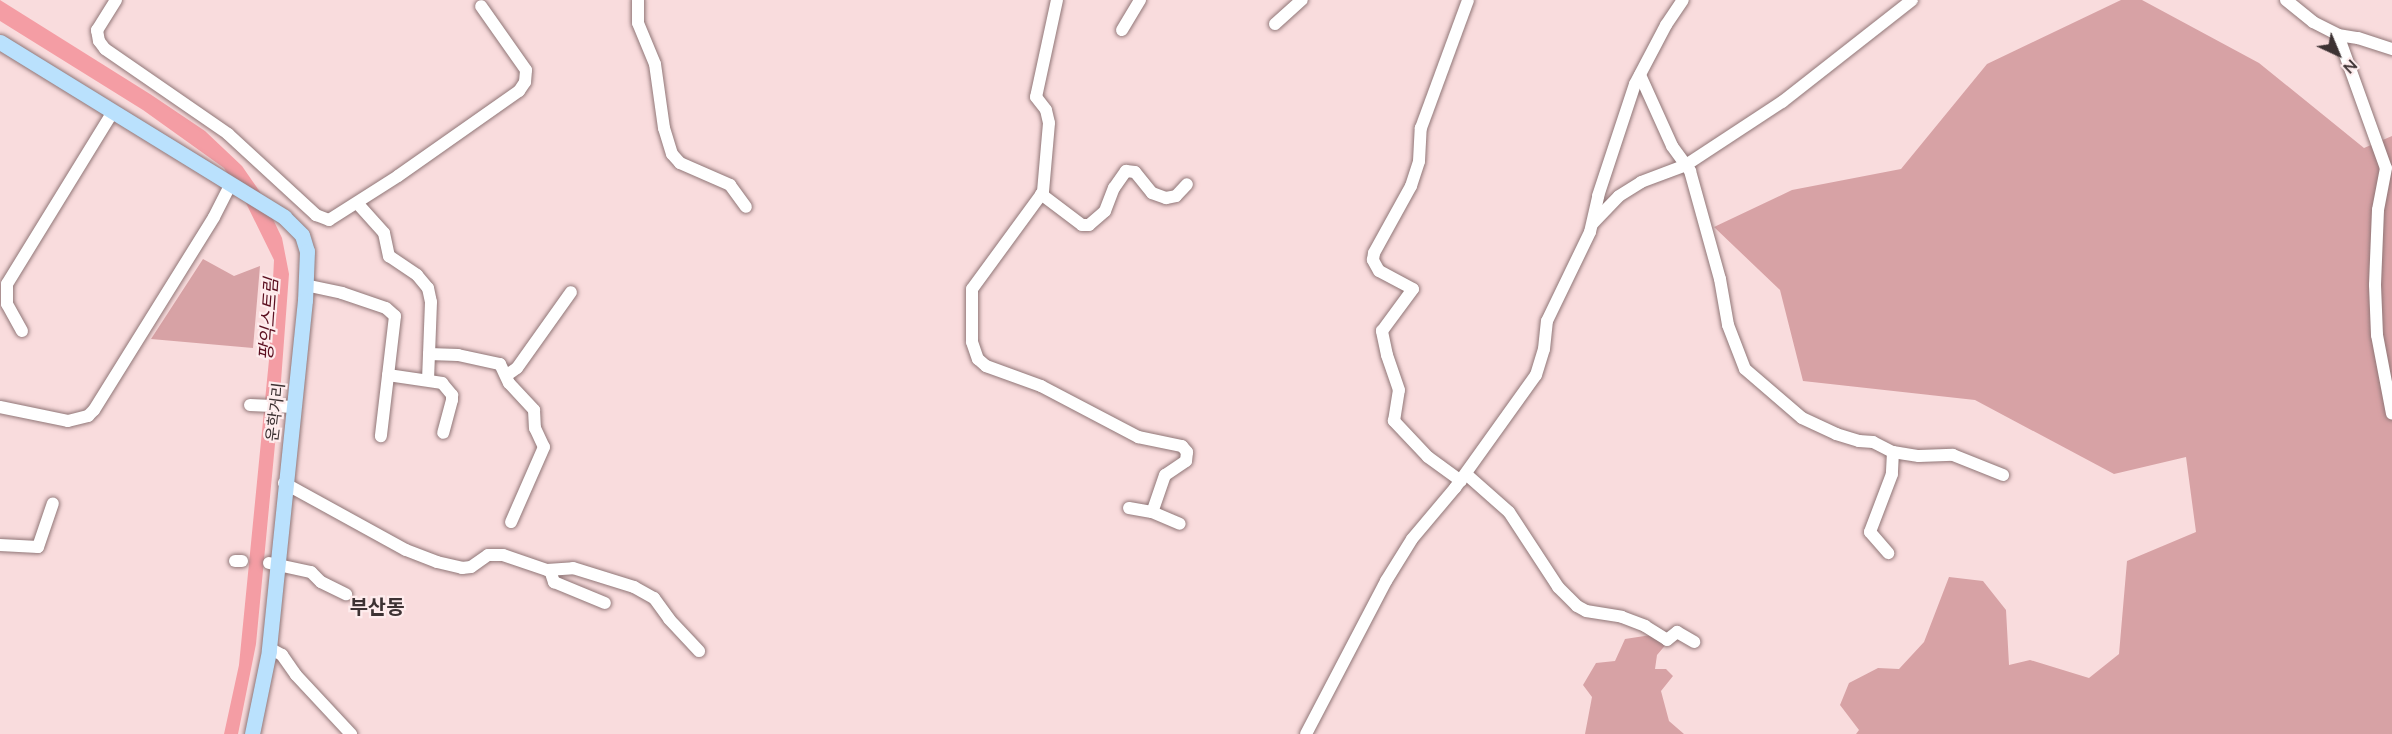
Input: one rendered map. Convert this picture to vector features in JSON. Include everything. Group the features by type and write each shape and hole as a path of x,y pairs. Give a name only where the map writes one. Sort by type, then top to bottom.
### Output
{"main road":[{"name":"운학거리","path":"0,42 271,208 302,235 307,251 305,285 289,407 284,483 273,564 269,648 252,734"}],"street":[{"path":"116,0 97,30 99,41 105,49 228,134 316,215 329,220 358,204 519,91 525,82 526,70 481,6"},
{"path":"638,0 638,23 655,64 663,128 672,154 680,163 730,185 746,207"},
{"path":"1057,0 1036,97 1046,110 1049,123 1046,174 1041,194 972,289 972,342 978,358 986,366 1041,386 1138,437 1182,446 1187,452 1186,461 1165,475 1152,512"},
{"path":"1122,30 1140,0"},
{"path":"1275,24 1302,0"},
{"path":"1468,0 1421,128 1419,161 1411,186 1374,253 1373,260 1378,271 1413,289 1382,331 1387,355 1399,390 1394,421 1428,457 1463,477 1509,512 1558,587 1577,606 1586,611 1622,617 1645,626 1667,640 1677,632 1694,642"},
{"path":"1306,734 1386,581 1412,539 1463,477 1536,375 1544,349 1547,321 1591,225 1598,196 1640,75 1666,25 1683,0"},
{"path":"1591,225 1619,196 1641,182 1686,165 1782,102 1912,0"},
{"path":"2286,0 2313,22 2338,35 2358,38 2392,49"},
{"path":"2338,35 2386,168 2378,210 2375,285 2377,335 2392,414"},
{"path":"1640,75 1672,146 1690,171 1720,279 1728,325 1745,369 1802,418 1836,434 1873,442 1893,452 1919,456 1953,455 2004,475"},
{"path":"22,331 7,304 7,284 113,112"},
{"path":"1041,194 1082,225 1089,225 1105,211 1113,188 1125,171 1135,172 1152,193 1166,198 1176,196 1187,184"},
{"path":"0,407 68,421 81,420 94,410 234,185"},
{"path":"358,204 384,233 389,256 417,275 428,288 431,302 428,380"},
{"path":"305,285 342,293 392,313 394,316 381,436"},
{"path":"507,375 517,368 571,292"},
{"path":"429,354 492,361 500,364 509,382 534,410 535,428 544,447 511,522"},
{"path":"388,375 442,383 452,396 443,433"},
{"path":"254,405 289,407"},
{"path":"1888,553 1870,532 1892,474 1893,452"},
{"path":"284,483 406,550 437,562 462,568 471,567 488,555 503,555 550,570 573,568 603,575 654,598 669,619 699,651"},
{"path":"0,545 38,547 53,503"},
{"path":"1129,508 1152,512 1180,524"},
{"path":"273,564 311,572 321,582 346,594"},
{"path":"550,570 554,582 605,603"},
{"path":"269,648 282,655 303,683 351,734"}],"shaded area":[{"path":"0,0 205,131 242,166 260,192 282,238 289,274 281,381 256,644 238,734 224,734 239,665 269,360 274,260 245,201 224,168 143,110 0,21"},
{"path":"2121,0 2142,0 2259,63 2364,148 2392,136 2392,734 1856,734 1859,730 1840,705 1849,683 1878,668 1899,669 1924,642 1949,577 1983,581 2006,610 2009,665 2030,660 2089,678 2119,654 2127,561 2196,532 2186,457 2114,474 1975,400 1803,381 1780,290 1714,227 1792,190 1901,169 1987,64"},
{"path":"203,259 234,276 260,266 253,348 151,339"},
{"path":"1651,635 1668,642 1657,655 1655,669 1666,669 1673,676 1661,691 1669,721 1684,734 1585,734 1592,697 1583,685 1596,663 1615,661 1625,639"}],"district":[{"name":"부산동","path":"377,606"}],"water label":[{"name":"팡익스트림","path":"268,319"}]}
